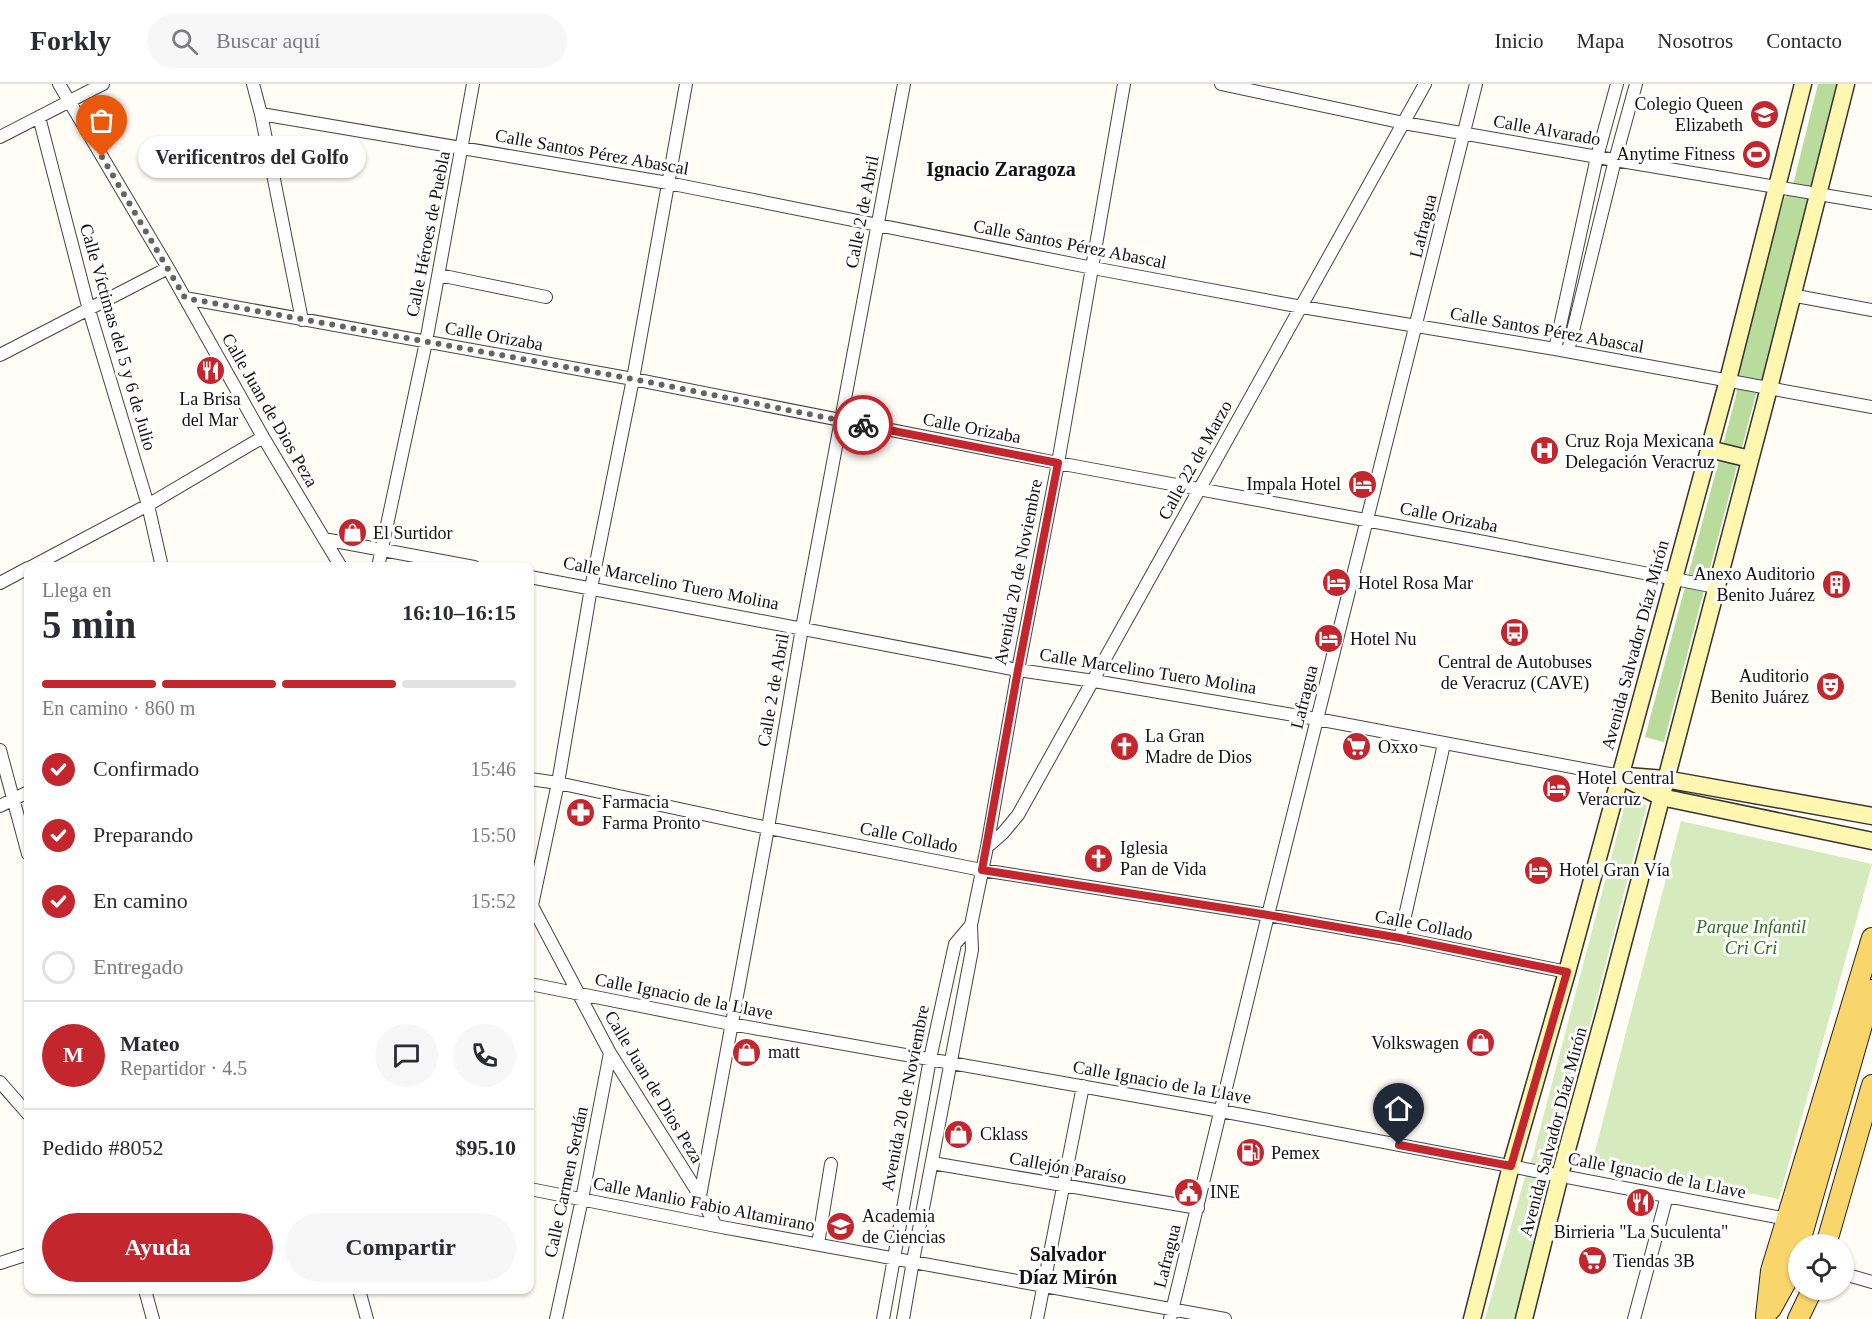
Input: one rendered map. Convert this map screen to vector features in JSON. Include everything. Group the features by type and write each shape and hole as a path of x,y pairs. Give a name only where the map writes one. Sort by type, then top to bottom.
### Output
{"main road":[{"name":"Avenida Salvador Díaz Mirón","path":"1472,1319 1511,1166 1567,972 1728,380 1803,84"},
{"name":"Avenida Salvador Díaz Mirón","path":"1524,1319 1560,1175 1769,388 1846,84"},
{"path":"1709,449 1750,459"},
{"name":"Calle Marcelino Tuero Molina","path":"1620,776 1665,779 1872,816"},
{"name":"Calle Marcelino Tuero Molina","path":"1620,776 1661,797 1872,841"},
{"path":"1766,1317 1771,1271 1872,938"},
{"path":"1814,1234 1872,990"},
{"path":"1803,1234 1872,1034"},
{"path":"1829,1234 1872,1084"},
{"path":"1766,1317 1788,1278"},
{"path":"1797,1319 1799,1300"},
{"path":"1797,1319 1807,1300"}],"street":[{"name":"Calle Juan de Dios Peza","path":"59,84 338,562"},
{"path":"0,137 103,84"},
{"path":"253,84 302,320"},
{"name":"Calle Héroes de Puebla","path":"379,562 426,342 473,84"},
{"path":"534,888 558,783 591,588 633,379 686,84"},
{"name":"Calle 2 de Abril","path":"699,1196 904,84"},
{"name":"Avenida 20 de Noviembre","path":"903,1319 972,950 971,925 1058,463 1124,84"},
{"name":"Calle Alvarado","path":"1221,84 1404,123 1872,203"},
{"name":"Calle 22 de Marzo","path":"987,847 1018,815 1425,84"},
{"name":"Lafragua","path":"1171,1314 1268,915 1476,84"},
{"path":"1555,349 1597,157 1617,84"},
{"path":"1568,351 1636,84"},
{"name":"Calle Santos Pérez Abascal","path":"261,114 668,183 1093,268 1302,307 1568,351 1872,407"},
{"name":"Calle Víctimas del 5 y 6 de Julio","path":"39,117 89,310 148,505 161,562"},
{"path":"0,355 168,268"},
{"path":"439,275 546,297"},
{"path":"1791,295 1872,310"},
{"name":"Calle Orizaba","path":"185,298 633,379 1058,463 1716,587"},
{"path":"41,562 148,505 263,437"},
{"path":"324,539 445,562"},
{"path":"0,584 24,571"},
{"name":"Calle Marcelino Tuero Molina","path":"534,578 1018,670 1317,719 1620,776"},
{"path":"1400,938 1444,744"},
{"path":"0,750 24,839"},
{"name":"Calle Collado","path":"534,780 982,870 1400,938 1567,972"},
{"path":"0,806 24,794"},
{"name":"Calle Juan de Dios Peza","path":"534,912 610,1053 716,1226"},
{"name":"Avenida 20 de Noviembre","path":"883,1319 930,1059 955,944 971,925"},
{"name":"Calle Ignacio de la Llave","path":"534,985 731,1024 1221,1111 1787,1219"},
{"name":"Calle Carmen Serdán","path":"556,1319 610,1053"},
{"path":"0,1082 24,1109"},
{"path":"1037,1319 1083,1086"},
{"name":"Callejón Paraíso","path":"932,1163 1198,1208"},
{"path":"818,1244 831,1164"},
{"name":"Calle Manlio Fabio Altamirano","path":"534,1190 716,1226 1044,1286 1171,1314 1225,1319"},
{"path":"1634,1319 1667,1196"},
{"path":"0,1263 24,1255"},
{"path":"1854,1277 1872,1282"},
{"path":"147,1294 153,1319"},
{"path":"360,1294 367,1319"}],"green space":[{"path":"1818,84 1839,84 1770,369 1756,394 1664,742 1645,737 1736,396 1740,362 1784,199 1794,181"},
{"path":"1626,801 1647,805 1549,1182 1517,1319 1485,1319 1533,1156"},
{"name":"Parque Infantil Cri Cri","path":"1681,821 1872,864 1779,1199 1592,1163"}],"way so far":[{"path":"102,157 185,298 633,379 863,425"}],"place":[{"name":"Colegio Queen Elizabeth","path":"1764,114"},
{"name":"Anytime Fitness","path":"1756,154"},
{"name":"Verificentros del Golfo","path":"102,157"},
{"name":"La Brisa del Mar","path":"210,370"},
{"name":"Cruz Roja Mexicana Delegación Veracruz","path":"1544,451"},
{"name":"Impala Hotel","path":"1362,484"},
{"name":"El Surtidor","path":"352,533"},
{"name":"Hotel Rosa Mar","path":"1337,583"},
{"name":"Anexo Auditorio Benito Juárez","path":"1836,584"},
{"name":"Central de Autobuses de Veracruz (CAVE)","path":"1515,633"},
{"name":"Hotel Nu","path":"1329,639"},
{"name":"Auditorio Benito Juárez","path":"1830,686"},
{"name":"La Gran Madre de Dios","path":"1124,746"},
{"name":"Oxxo","path":"1357,747"},
{"name":"Hotel Central Veracruz","path":"1556,788"},
{"name":"Farmacia Farma Pronto","path":"581,812"},
{"name":"Iglesia Pan de Vida","path":"1099,858"},
{"name":"Hotel Gran Vía","path":"1538,870"},
{"name":"Volkswagen","path":"1480,1043"},
{"name":"matt","path":"747,1052"},
{"name":"Cklass","path":"959,1134"},
{"name":"Pemex","path":"1250,1153"},
{"name":"INE","path":"1189,1192"},
{"name":"Birrieria \"La Suculenta\"","path":"1641,1203"},
{"name":"Academia de Ciencias","path":"841,1226"},
{"name":"Tiendas 3B","path":"1592,1261"}],"district":[{"name":"Ignacio Zaragoza","path":"1001,169"},
{"name":"Salvador Díaz Mirón","path":"1068,1266"}],"route":[{"path":"863,425 1058,463 982,870 1400,938 1567,972 1511,1166 1399,1145"}]}
